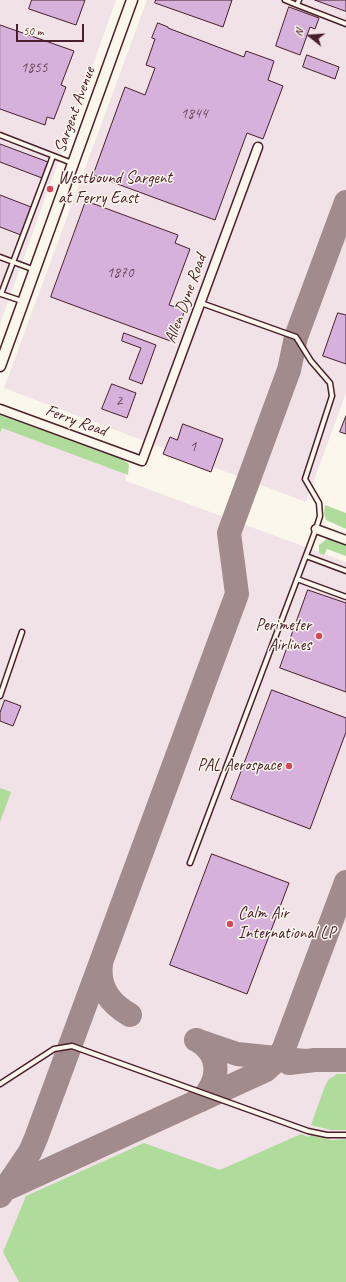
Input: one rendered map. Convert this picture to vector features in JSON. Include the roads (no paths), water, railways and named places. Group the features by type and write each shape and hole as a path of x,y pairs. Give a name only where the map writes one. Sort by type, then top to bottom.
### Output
{"street":[{"name":"Sargent Avenue","path":"0,366 132,0"},
{"name":"Allen Dyne Road","path":"142,461 258,148"},
{"name":"Ferry Road","path":"0,409 142,461"},
{"path":"316,530 346,540"}],"lane":[{"path":"285,0 298,2 346,24"},
{"path":"0,135 73,163"},
{"path":"23,302 1,294 53,156"},
{"path":"0,257 35,270"},
{"path":"190,863 316,530 320,516 319,503 305,479 332,404 332,388 330,383 311,361 296,337 200,303"},
{"path":"306,556 346,571"},
{"path":"297,579 346,597"},
{"path":"0,696 22,632"},
{"path":"0,1084 54,1049 72,1046 308,1131 327,1135 346,1135"}],"place":[{"name":"Westbound Sargent at Ferry East","path":"50,189"},
{"name":"Perimeter Airlines","path":"319,636"},
{"name":"PAL Aerospace","path":"289,766"},
{"name":"Calm Air International LP","path":"230,924"}]}
